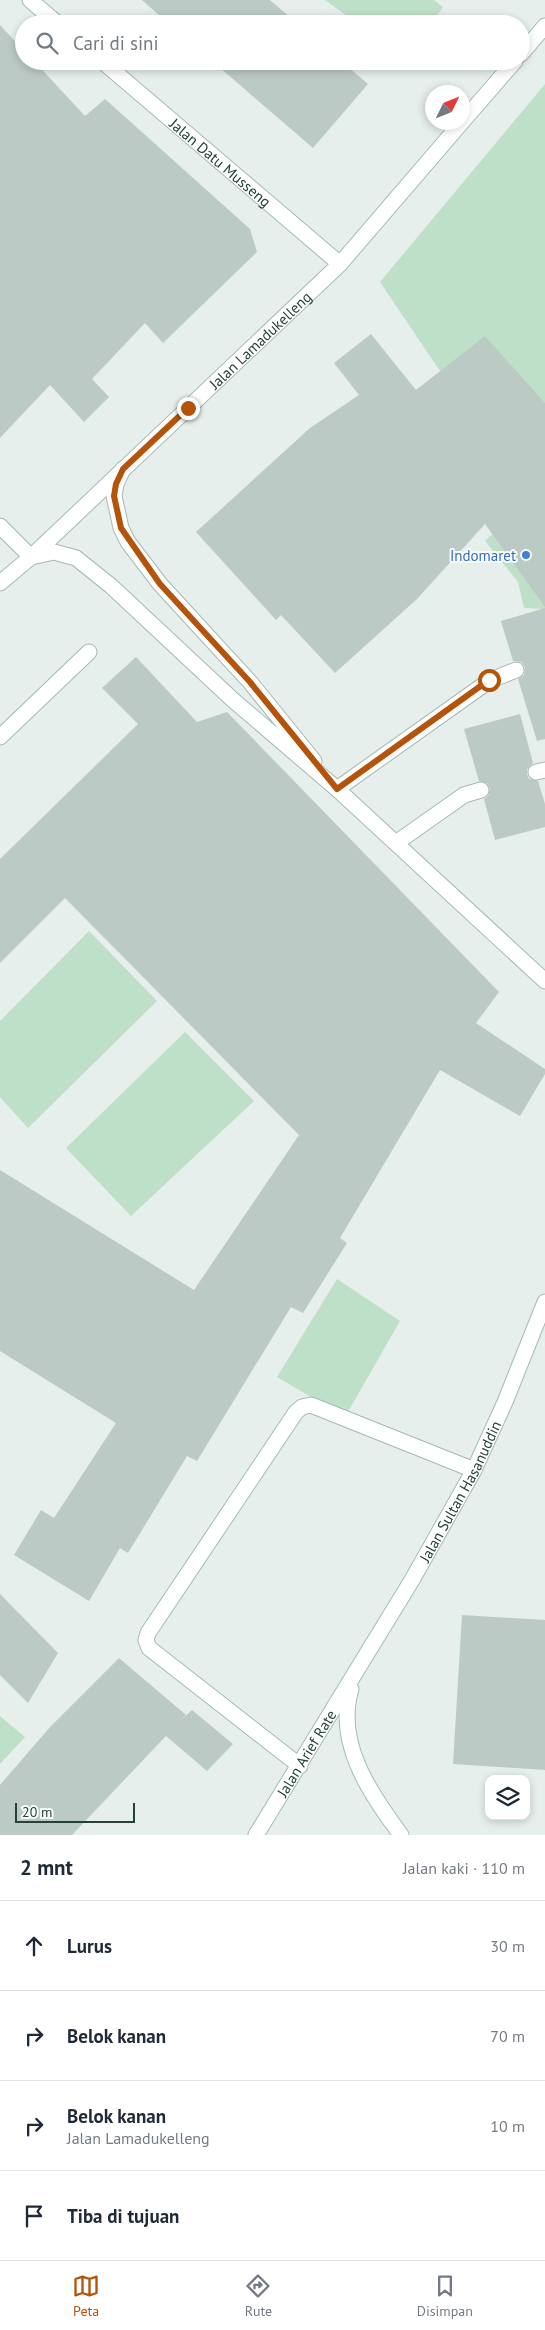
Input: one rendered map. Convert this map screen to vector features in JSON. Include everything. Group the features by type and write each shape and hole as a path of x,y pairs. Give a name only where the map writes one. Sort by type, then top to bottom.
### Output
{"street":[{"path":"30,0 48,15"},
{"path":"530,44 545,26"},
{"name":"Jalan Datu Musseng","path":"113,70 340,264"},
{"name":"Jalan Lamadukelleng","path":"470,113 507,70"},
{"name":"Jalan Lamadukelleng","path":"0,583 31,557 340,264 455,130"},
{"path":"123,469 116,484 114,496 121,528 128,542 160,584 250,682 337,789"},
{"path":"0,526 31,557 54,552 76,558 112,586 233,700 337,789 545,981"},
{"path":"0,737 89,652"},
{"path":"337,789 489,680 516,670"},
{"path":"396,844 464,795 481,790"},
{"name":"Jalan Sultan Hasanuddin","path":"356,1671 412,1580 474,1470 505,1402 545,1302"},
{"path":"300,1766 149,1648 146,1640 148,1633 296,1412 302,1407 310,1405 474,1470"},
{"path":"356,1671 346,1707 347,1732 358,1767 379,1805 401,1835"},
{"name":"Jalan Arief Rate","path":"256,1835 300,1766 356,1671"}],"green space":[{"path":"325,0 434,0 443,7 437,15 346,15"},
{"path":"545,84 545,403 440,371 380,282"},
{"path":"545,484 545,609 524,608 518,582 485,541"},
{"path":"89,931 157,1001 28,1128 0,1097 0,1021"},
{"path":"185,1032 254,1101 131,1216 66,1148"},
{"path":"337,1279 400,1321 345,1417 277,1377"},
{"path":"0,1716 25,1737 0,1764"}],"building":[{"path":"142,0 270,0 288,15 159,15"},
{"path":"0,25 15,41 15,70 42,70 85,116 105,99 250,229 257,252 163,343 145,323 92,379 109,397 84,422 50,385 0,438"},
{"path":"222,70 352,70 368,84 313,148"},
{"path":"371,334 416,390 485,336 545,403 545,607 485,524 417,599 335,673 281,615 276,620 196,532 310,428 359,395 334,363"},
{"path":"545,608 545,739 537,741 518,679 524,675 525,667 521,662 513,661 501,621"},
{"path":"136,657 197,722 227,712 499,992 476,1023 545,1069 545,1074 520,1116 440,1070 340,1238 347,1243 303,1313 291,1307 197,1461 187,1456 128,1553 120,1548 89,1601 14,1555 41,1510 54,1518 116,1423 0,1351 0,1170 194,1290 299,1135 65,898 0,963 0,859 138,724 102,688"},
{"path":"520,714 533,763 527,769 527,774 529,779 538,781 545,804 545,827 495,840 484,799 488,796 490,788 487,783 479,781 464,729"},
{"path":"0,1594 58,1653 28,1703 0,1675"},
{"path":"462,1615 545,1620 545,1770 453,1764"},
{"path":"119,1658 186,1715 179,1722 192,1710 233,1744 207,1771 166,1736 72,1835 0,1835 0,1785 51,1726"}],"place":[{"name":"Indomaret","path":"526,555"}],"route":[{"path":"188,408 123,469 116,484 114,496 121,528 128,542 160,584 250,682 337,789 489,680"}]}
